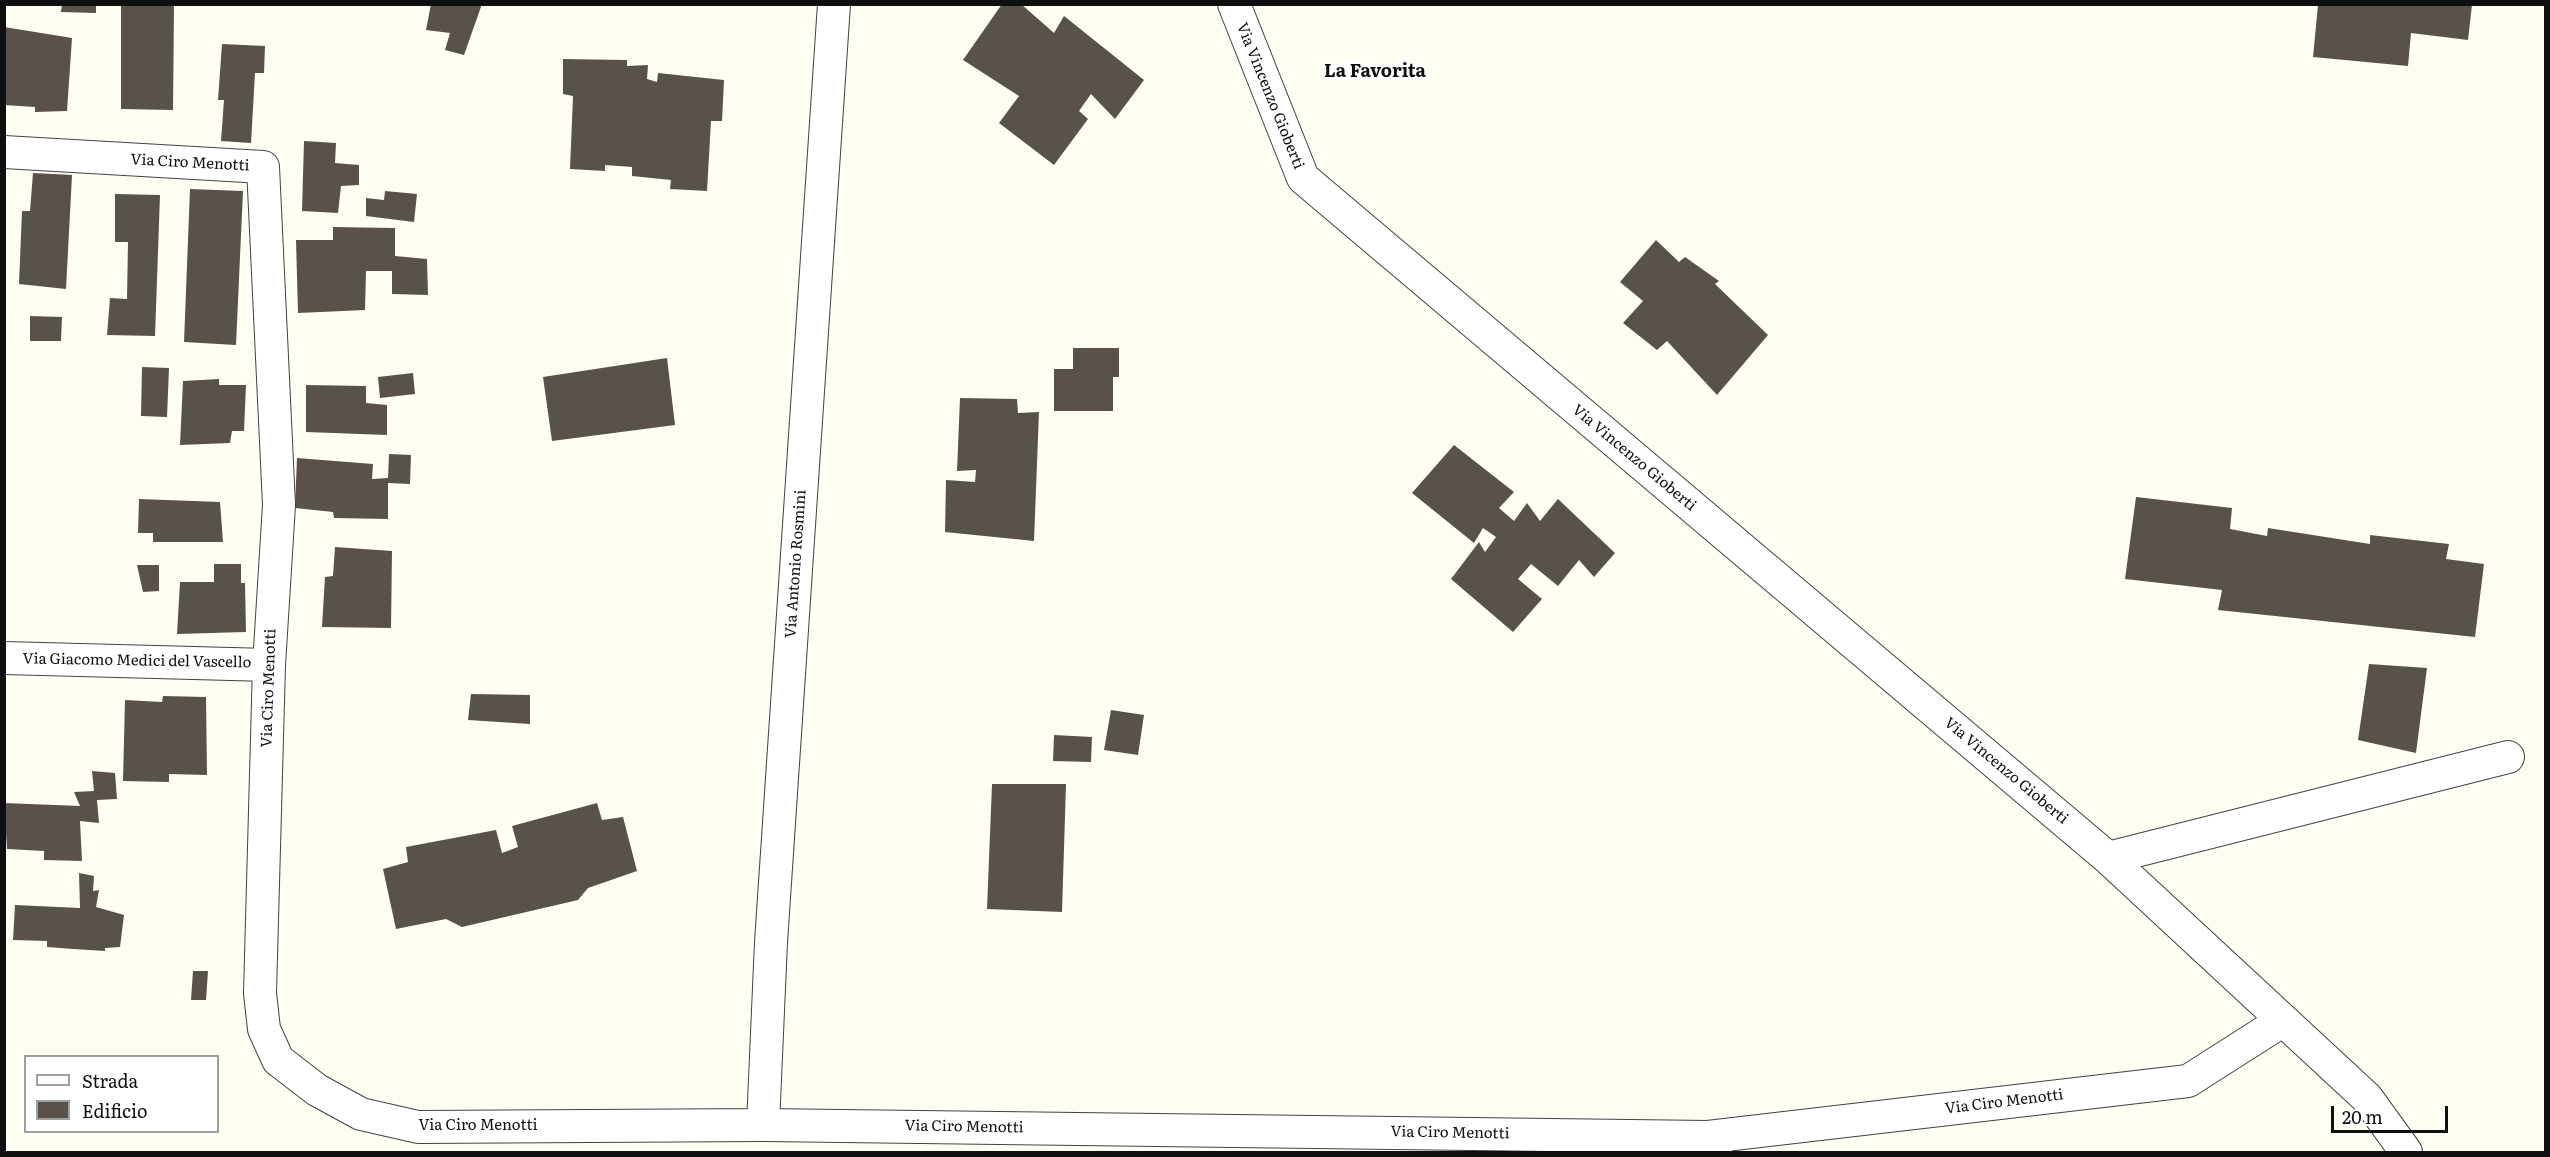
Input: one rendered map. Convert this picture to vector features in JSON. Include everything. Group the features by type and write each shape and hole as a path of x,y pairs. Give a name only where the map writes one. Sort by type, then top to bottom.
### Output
{"street":[{"name":"Via Antonio Rosmini","path":"762,1125 771,930 834,4"},
{"name":"Via Vincenzo Gioberti","path":"1234,4 1303,178 2108,858 2367,1098 2406,1152"},
{"name":"Via Ciro Menotti","path":"4,152 263,167 279,505 269,665 260,993 264,1029 278,1060 317,1090 361,1114 418,1127 762,1125 1712,1145 2188,1081 2282,1021"},
{"name":"Via Giacomo Medici del Vascello","path":"4,658 269,665"},
{"path":"2108,858 2508,757"}],"building":[{"path":"62,4 96,4 96,13 61,12"},
{"path":"121,4 174,4 173,110 121,109"},
{"path":"431,4 482,4 464,55 445,50 450,33 426,30"},
{"path":"1002,4 1021,4 1054,33 1064,16 1144,80 1115,119 1091,94 1079,111 1088,119 1054,165 999,123 1019,96 963,60"},
{"path":"2318,5 2472,5 2468,40 2411,33 2408,66 2313,57"},
{"path":"4,27 72,38 67,111 35,112 35,107 4,105"},
{"path":"222,44 265,46 264,73 255,73 251,143 221,141 224,100 218,100"},
{"path":"563,59 627,60 627,66 648,65 647,79 657,82 658,73 724,80 722,121 711,121 707,191 670,189 671,180 632,176 632,167 605,165 605,171 570,169 573,96 563,94"},
{"path":"304,141 336,143 335,163 359,165 359,185 341,186 338,213 302,211"},
{"path":"33,173 72,175 66,289 19,284 22,211 30,211"},
{"path":"190,189 243,191 236,345 184,342"},
{"path":"385,191 417,194 414,222 366,216 366,198 384,200"},
{"path":"115,194 160,195 155,336 107,335 110,298 127,299 128,242 115,242"},
{"path":"333,227 395,228 395,256 427,259 428,295 392,294 392,271 366,271 365,310 298,313 296,240 333,240"},
{"path":"1656,240 1679,262 1685,257 1719,281 1715,284 1768,335 1717,395 1667,341 1657,350 1623,323 1643,301 1620,282"},
{"path":"30,316 62,317 61,341 30,341"},
{"path":"1073,348 1119,348 1119,377 1113,377 1113,411 1054,411 1054,369 1073,369"},
{"path":"667,358 675,425 552,441 543,377"},
{"path":"142,367 169,368 167,417 141,416"},
{"path":"413,373 415,394 380,398 378,377"},
{"path":"219,379 219,385 246,385 244,431 232,431 230,443 180,445 183,381"},
{"path":"306,385 366,386 366,403 387,405 387,435 306,432"},
{"path":"960,398 1017,399 1018,413 1039,412 1034,541 945,532 946,480 975,482 976,470 957,471"},
{"path":"1454,445 1514,492 1499,508 1514,521 1527,503 1540,521 1558,499 1615,553 1594,577 1579,560 1558,586 1531,564 1518,579 1542,599 1513,632 1451,579 1479,542 1485,552 1496,537 1483,528 1474,543 1412,493"},
{"path":"389,454 411,455 410,484 388,483 388,519 334,518 333,512 295,508 297,458 373,464 372,479 388,478"},
{"path":"2136,497 2232,508 2230,529 2267,536 2268,528 2370,544 2370,535 2449,544 2446,559 2484,564 2475,637 2218,610 2222,590 2125,579"},
{"path":"139,499 220,502 223,542 153,542 153,533 138,533"},
{"path":"335,547 392,551 391,628 322,627 325,577 333,576"},
{"path":"214,564 241,564 241,583 245,583 246,632 177,634 180,582 214,582"},
{"path":"137,565 159,565 159,591 143,592"},
{"path":"2369,664 2427,668 2416,753 2358,740"},
{"path":"471,694 530,695 530,724 468,720"},
{"path":"163,696 206,697 207,775 169,774 169,782 123,781 125,700 162,702"},
{"path":"1111,710 1144,715 1138,755 1104,750"},
{"path":"1054,735 1092,737 1091,762 1053,761"},
{"path":"92,771 115,773 117,799 97,800 99,823 80,821 82,861 44,860 44,851 7,849 4,803 80,806 74,792 94,791"},
{"path":"992,784 1066,784 1062,912 987,909"},
{"path":"597,803 602,820 623,817 637,871 588,888 578,900 462,927 446,919 396,929 383,869 408,862 406,847 496,830 502,853 518,847 512,826"},
{"path":"79,873 94,876 93,891 99,890 96,907 124,915 120,947 105,948 105,951 73,949 47,947 47,941 13,940 15,905 80,908"},
{"path":"193,971 208,971 206,1000 191,1000"}],"district":[{"name":"La Favorita","path":"1375,72"}]}
